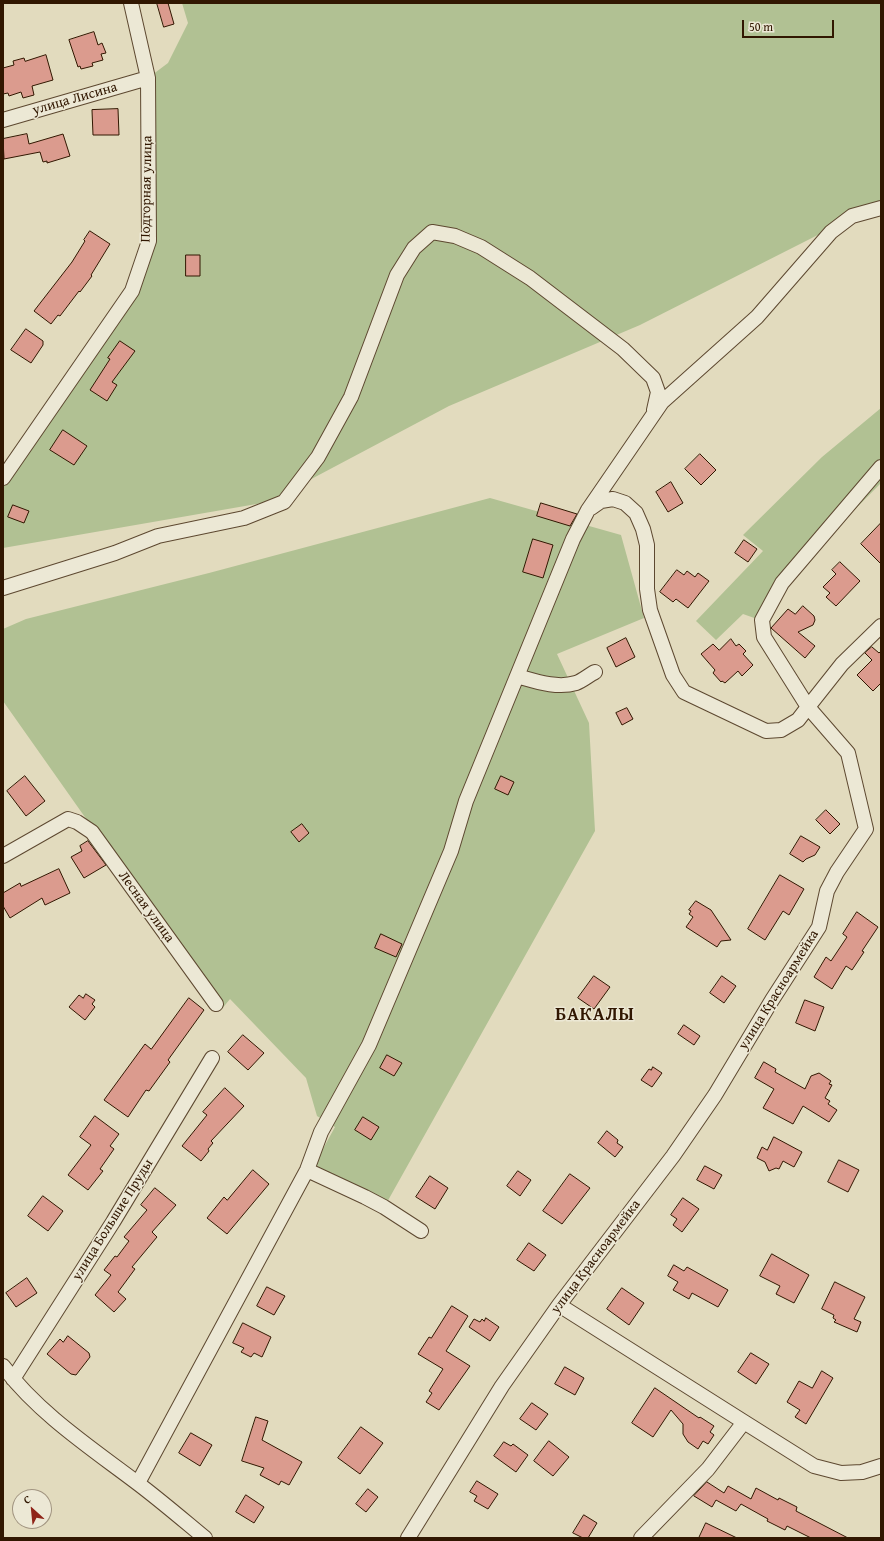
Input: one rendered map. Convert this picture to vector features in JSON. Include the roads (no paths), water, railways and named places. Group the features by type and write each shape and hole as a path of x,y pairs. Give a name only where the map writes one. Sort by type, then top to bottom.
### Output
{"street":[{"name":"Подгорная улица","path":"3,478 132,291 149,241 148,78 131,3"},
{"name":"улица Лисина","path":"3,120 148,78"},
{"path":"138,1483 308,1170 321,1132 369,1045 451,852 466,801 572,539 588,510 662,402 757,317 831,232 852,216 881,208"},
{"path":"3,588 115,553 158,536 244,518 284,502 318,457 351,397 397,275 414,248 432,232 455,236 481,247 530,278 623,349 653,378 658,392 654,414"},
{"name":"улица Красноармейка","path":"408,1538 502,1386 559,1305 673,1156 715,1095 772,1000 819,927 827,891 837,872 866,829 848,753 808,707 764,637 762,620 782,583 881,467"},
{"path":"588,510 601,501 613,499 625,503 636,513 643,529 647,545 647,589 650,610 673,675 684,692 766,731 781,730 798,720 842,664 881,626"},
{"path":"517,676 543,683 562,685 576,683 595,672"},
{"name":"Лесная улица","path":"3,856 68,819 77,822 92,832 216,1004"},
{"name":"улица Большие Пруды","path":"13,1379 113,1222 212,1058"},
{"path":"308,1170 384,1207 421,1231"},
{"path":"559,1305 814,1466 841,1473 862,1472 881,1466"},
{"path":"3,1366 31,1398 85,1444 138,1483 205,1538"},
{"path":"641,1538 708,1469 744,1422"}],"district":[{"name":"БАКАЛЫ","path":"595,1015"}]}
